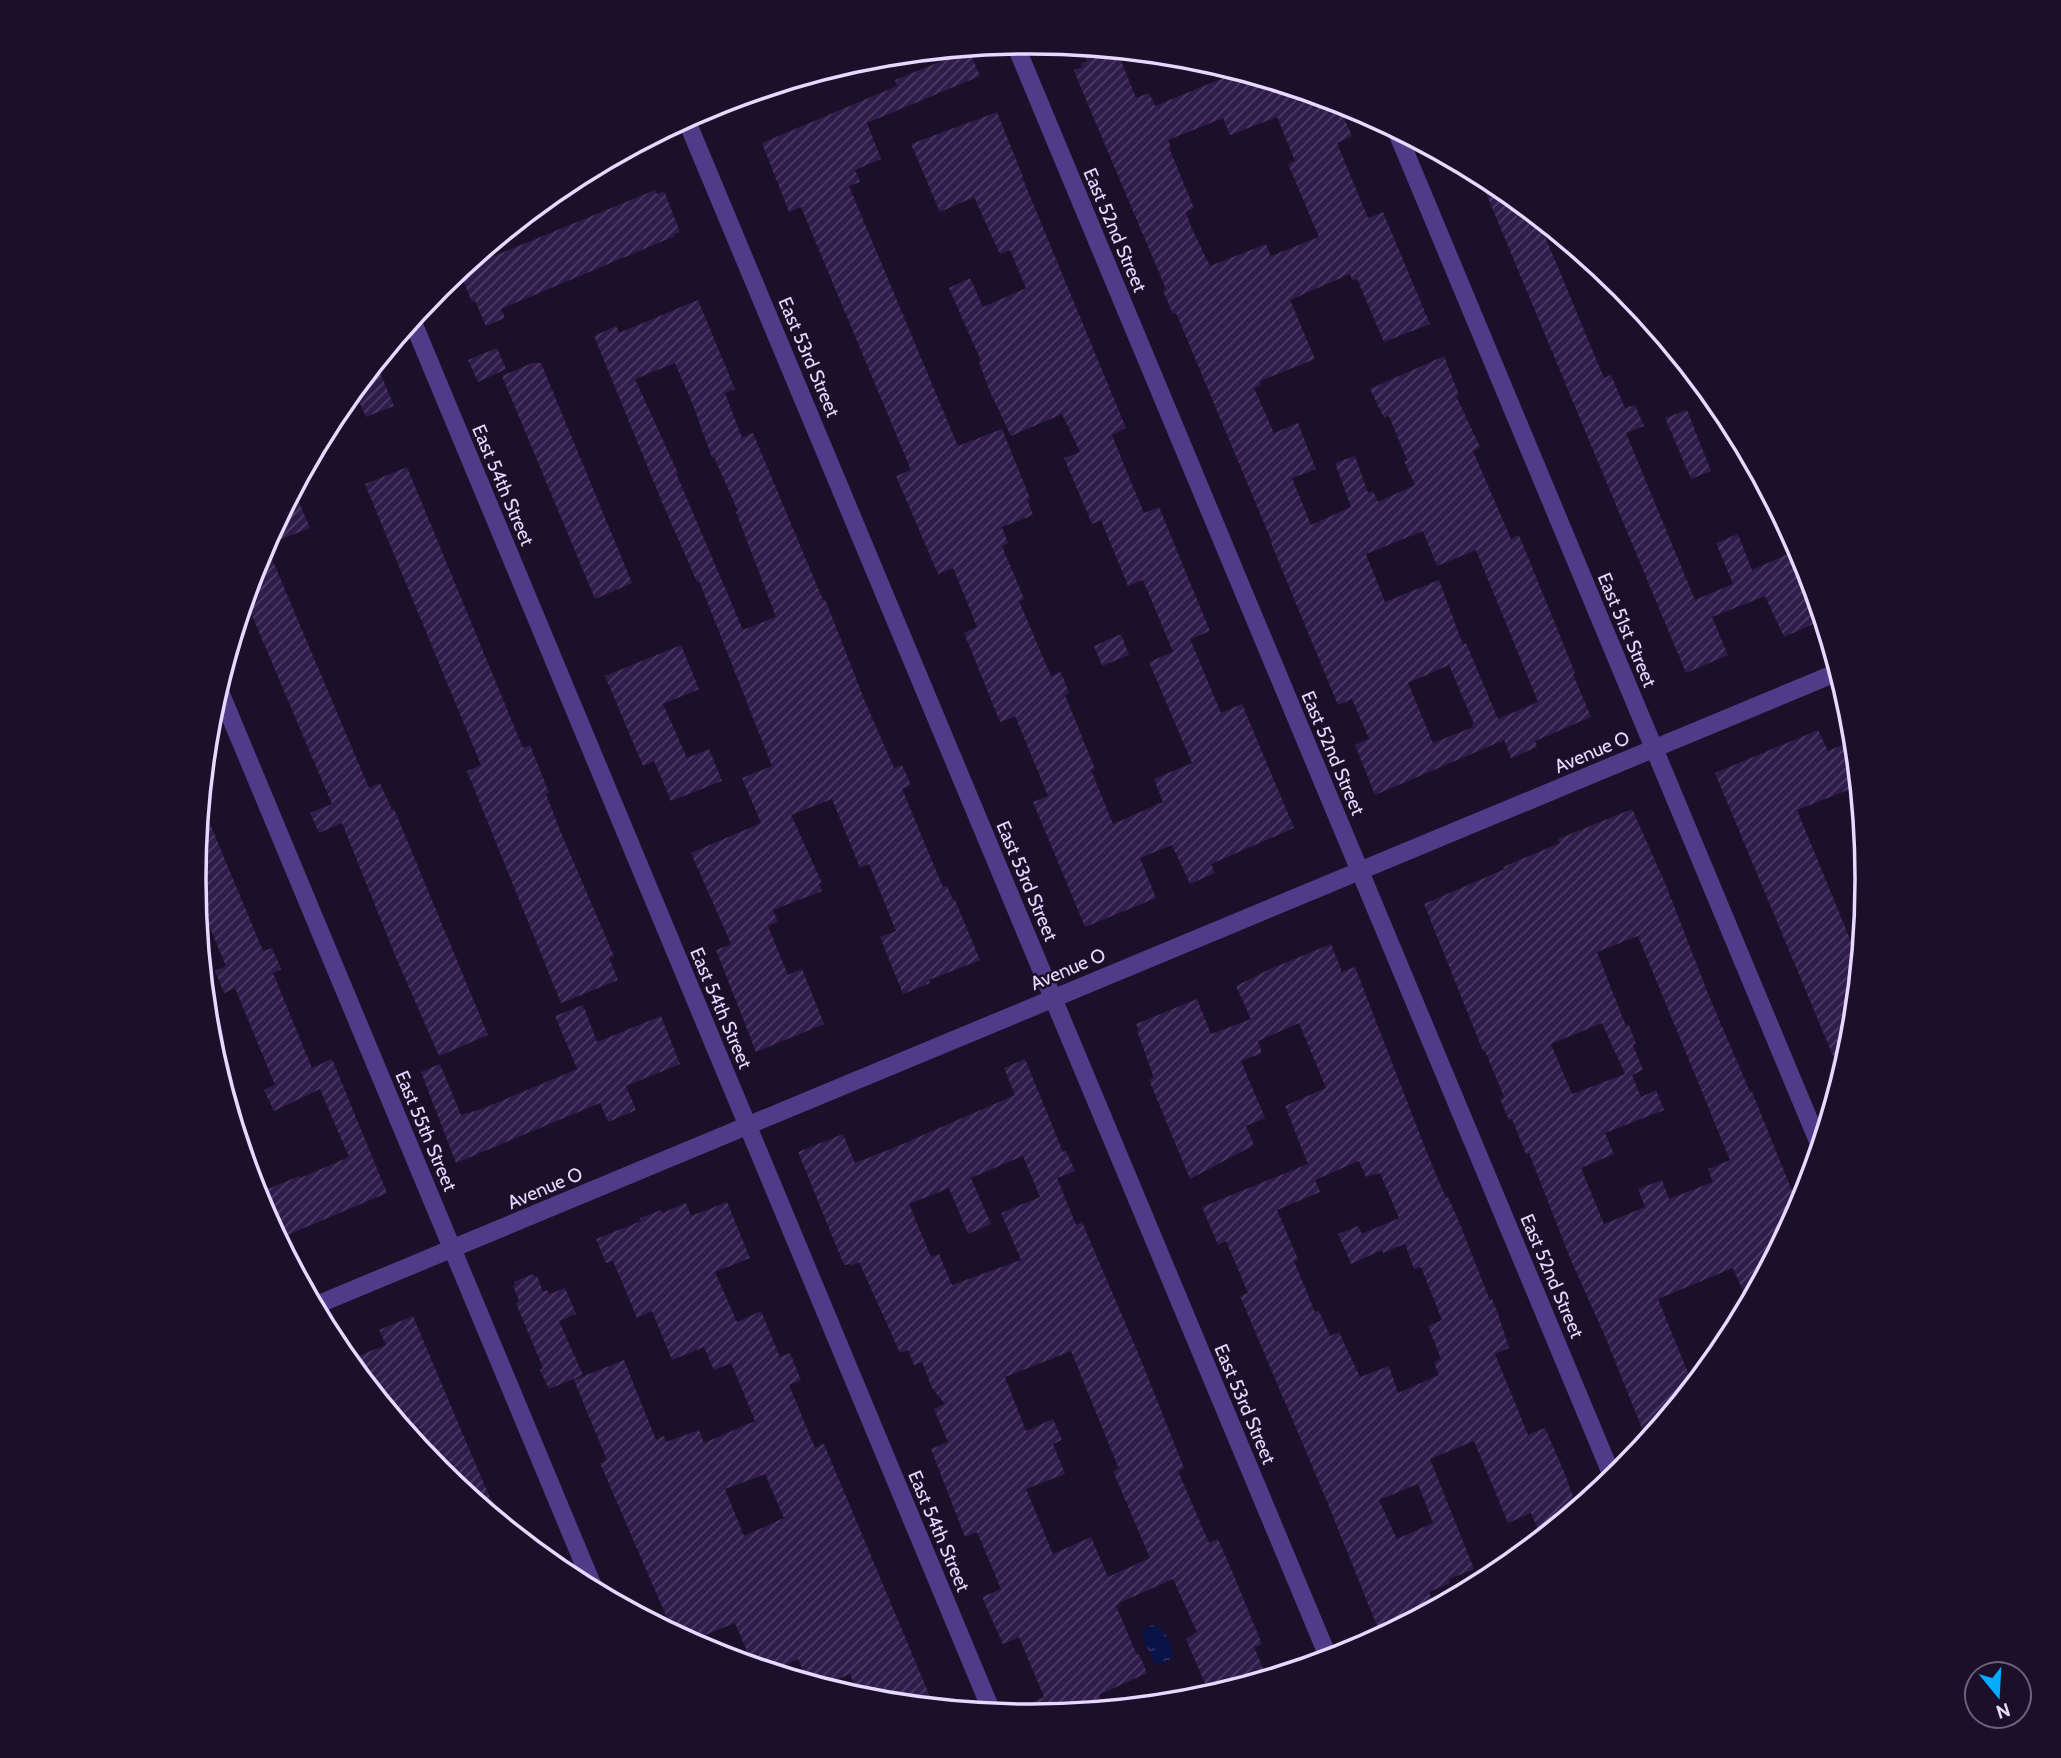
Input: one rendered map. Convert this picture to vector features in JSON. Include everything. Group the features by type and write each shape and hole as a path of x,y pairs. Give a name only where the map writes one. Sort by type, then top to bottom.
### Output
{"street":[{"name":"East 52nd Street","path":"1019,54 1608,1467"},
{"name":"East 53rd Street","path":"690,128 1325,1649"},
{"name":"East 51st Street","path":"1401,142 1814,1133"},
{"name":"East 54th Street","path":"416,329 988,1702"},
{"name":"Avenue O","path":"323,1302 1829,675"},
{"name":"East 55th Street","path":"225,704 588,1575"}],"water":[{"path":"1152,1625 1161,1629 1170,1642 1172,1658 1163,1664 1154,1662 1144,1641 1144,1629"}],"building":[{"path":"972,56 980,76 867,123 881,159 855,170 860,182 849,186 958,446 1002,429 1030,498 1027,499 1033,515 1002,527 1008,543 1002,546 1024,599 1019,601 1051,676 1061,672 1069,693 1065,695 1095,769 1091,770 1113,824 1163,802 1154,779 1192,763 1149,662 1173,652 1143,580 1128,586 1101,520 1092,524 1064,458 1080,452 1062,414 1011,436 990,392 979,362 981,361 949,288 970,278 983,307 1026,288 1010,250 1000,254 974,197 940,212 911,144 997,112 1126,428 1112,435 1131,482 1144,513 1159,507 1210,631 1190,639 1221,713 1242,704 1294,828 1211,864 1215,873 1190,884 1172,845 1140,858 1156,898 1085,927 1033,802 1048,796 1027,745 1015,716 1000,722 964,633 977,627 965,597 953,568 938,574 896,476 911,470 801,207 789,212 762,143 897,86 895,80 947,59"},
{"path":"1085,56 1120,59 1136,98 1149,93 1155,106 1224,78 1296,98 1343,116 1352,136 1337,143 1368,218 1383,212 1430,324 1384,342 1357,279 1352,280 1350,274 1290,300 1315,359 1260,381 1261,385 1254,388 1274,433 1298,423 1316,469 1292,478 1311,525 1351,507 1335,463 1355,456 1368,493 1373,491 1378,502 1415,485 1389,416 1384,418 1370,389 1444,356 1459,395 1456,396 1480,447 1473,451 1511,539 1519,535 1591,717 1535,741 1537,747 1511,758 1504,740 1375,795 1355,745 1369,739 1352,699 1338,705 1176,313 1173,314 1163,291 1166,289 1081,88 1074,70 1082,67 1081,64 1087,61","holes":["1277,117 1295,161 1288,164 1319,237 1271,256 1266,244 1210,266 1191,227 1186,212 1194,208 1168,140 1223,118 1230,135","1423,531 1437,566 1476,550 1538,702 1498,719 1466,643 1463,645 1439,580 1385,602 1366,554","1449,665 1474,724 1473,727 1433,743 1408,683"]},
{"path":"655,190 657,194 664,191 680,232 501,309 505,318 486,326 463,281 487,262 488,258"},
{"path":"1485,190 1544,234 1604,378 1611,375 1625,408 1635,405 1644,426 1626,433 1695,600 1733,584 1716,543 1738,534 1752,570 1788,554 1792,563 1814,624 1784,637 1765,596 1712,617 1728,655 1686,673"},
{"path":"698,300 735,389 725,393 742,438 753,433 894,768 902,765 911,785 902,789 943,887 947,886 955,900 980,960 929,980 930,983 903,994 880,937 896,931 869,864 860,868 832,799 791,815 822,883 819,884 822,891 773,910 778,922 768,926 788,975 802,969 824,1024 756,1052 716,950 731,944 691,853 761,823 742,778 772,766 699,581 697,582 662,502 594,336 616,326 619,333","holes":["675,363 712,458 714,457 738,511 736,512 776,617 743,630 678,473 635,379"]},
{"path":"497,348 506,369 478,382 468,360"},
{"path":"532,363 541,363 632,583 595,599 502,376"},
{"path":"380,372 394,406 366,417 359,401"},
{"path":"1687,410 1711,471 1691,479 1665,418"},
{"path":"407,467 523,748 530,745 549,793 546,794 559,828 614,956 609,958 618,980 561,1003 467,771 481,765 365,484"},
{"path":"298,500 310,528 279,540"},
{"path":"271,558 369,788 380,783 392,810 394,809 488,1035 439,1056 342,823 319,833 310,813 332,804 251,612"},
{"path":"1121,634 1129,655 1102,666 1094,646"},
{"path":"681,645 699,689 663,704 687,758 709,749 722,781 671,801 654,761 643,766 605,676"},
{"path":"1818,730 1828,751 1843,744 1850,789 1797,810 1852,944 1848,987 1835,1059 1715,773"},
{"path":"1632,809 1793,1193 1744,1293 1733,1268 1658,1299 1689,1375 1643,1431 1529,1153 1526,1154 1512,1119 1509,1120 1500,1099 1504,1097 1424,904 1560,843 1558,839","holes":["1638,936 1730,1160 1708,1169 1713,1182 1669,1199 1662,1180 1638,1189 1645,1207 1604,1224 1581,1168 1614,1154 1605,1133 1664,1110 1656,1090 1641,1097 1632,1075 1643,1070 1633,1045 1636,1044 1629,1025 1626,1026 1597,952","1602,1023 1625,1074 1572,1094 1551,1044"]},
{"path":"208,820 263,951 272,948 281,969 273,973 312,1068 332,1059 387,1193 287,1235 267,1189 349,1157 320,1089 274,1111 264,1090 275,1085 235,988 224,993 215,971 226,966 208,922"},
{"path":"1331,944 1342,972 1355,967 1427,1153 1498,1314 1509,1348 1495,1354 1528,1435 1545,1428 1574,1499 1538,1529 1531,1513 1508,1523 1474,1441 1430,1459 1474,1569 1449,1579 1450,1583 1429,1592 1432,1599 1377,1627 1240,1296 1248,1293 1226,1241 1218,1245 1202,1207 1308,1164 1285,1106 1326,1088 1299,1023 1258,1041 1262,1053 1241,1061 1265,1118 1246,1126 1254,1145 1190,1179 1149,1080 1154,1078 1137,1031 1139,1030 1136,1024 1197,999 1211,1034 1251,1019 1236,986","holes":["1359,1161 1366,1177 1380,1173 1399,1218 1362,1234 1358,1226 1338,1234 1351,1264 1382,1250 1383,1253 1405,1244 1414,1269 1421,1267 1442,1320 1428,1326 1441,1359 1434,1363 1439,1375 1398,1393 1389,1366 1360,1377 1339,1332 1330,1336 1319,1311 1315,1312 1294,1261 1298,1259 1277,1210 1320,1192 1315,1180","1418,1484 1433,1523 1397,1539 1379,1500"]},
{"path":"583,1005 597,1042 661,1016 680,1064 626,1086 636,1110 608,1122 600,1103 456,1163 421,1072 440,1064 461,1115 482,1109 577,1069 555,1016"},
{"path":"1025,1059 1063,1152 1066,1151 1075,1171 1057,1178 1076,1225 1082,1222 1141,1360 1184,1468 1178,1471 1209,1543 1218,1539 1234,1576 1262,1644 1254,1647 1264,1670 1206,1685 1186,1639 1197,1632 1173,1579 1116,1606 1147,1673 1099,1695 1101,1700 1028,1704 1044,1697 1019,1637 1003,1644 982,1597 1001,1589 977,1532 965,1537 931,1449 948,1442 934,1409 945,1404 932,1388 922,1362 914,1365 908,1350 900,1353 859,1262 851,1266 844,1265 798,1152 843,1134 855,1163 1015,1095 1004,1068","holes":["1023,1156 1040,1197 1001,1213 1021,1260 952,1285 939,1254 931,1257 909,1204 949,1188 968,1234 991,1224 971,1178","1071,1351 1119,1469 1113,1471 1150,1558 1108,1577 1091,1537 1053,1554 1026,1489 1065,1474 1053,1444 1062,1440 1053,1419 1026,1431 1005,1377"]},
{"path":"727,1202 750,1258 715,1272 737,1322 761,1311 780,1357 790,1353 801,1380 789,1385 815,1448 824,1444 931,1698 854,1684 850,1674 835,1680 817,1676 804,1672 798,1659 783,1666 748,1654 735,1623 703,1636 668,1620 600,1463 607,1460 574,1380 624,1360 656,1440 664,1436 666,1442 699,1430 704,1443 755,1421 731,1363 714,1370 704,1347 672,1360 652,1311 637,1318 613,1261 606,1263 596,1239 641,1221 640,1218 686,1203 691,1216","holes":["765,1474 784,1518 744,1536 725,1489"]},
{"path":"533,1274 534,1277 537,1276 543,1292 547,1290 549,1294 565,1288 576,1314 559,1321 583,1375 549,1389 516,1303 519,1301 513,1286 514,1282"},
{"path":"413,1316 493,1504 447,1462 424,1438 420,1428 417,1430 410,1423 358,1356 386,1345 379,1330"}]}
